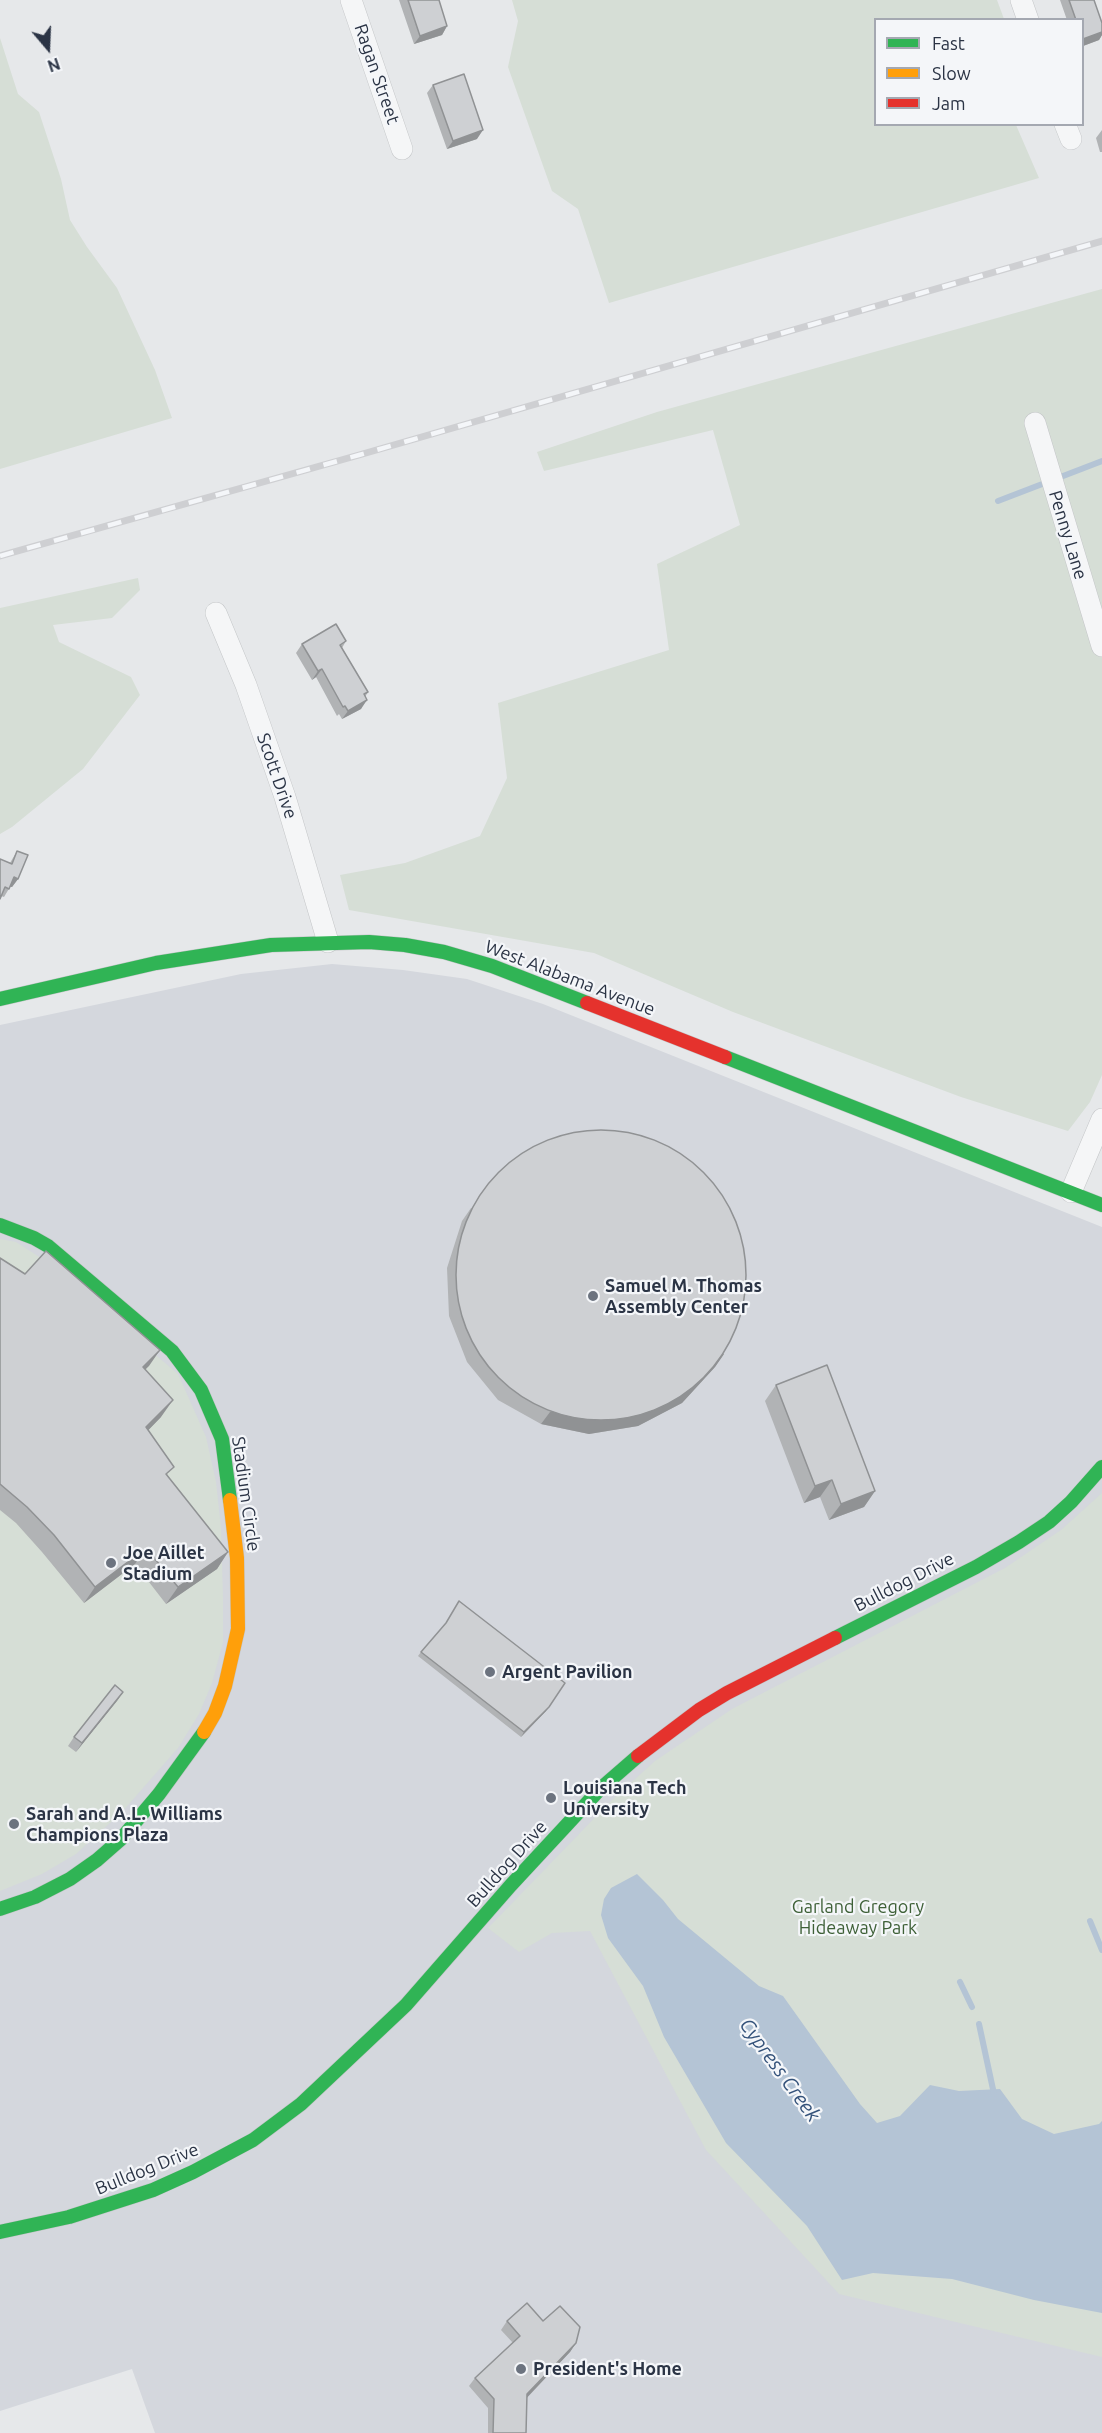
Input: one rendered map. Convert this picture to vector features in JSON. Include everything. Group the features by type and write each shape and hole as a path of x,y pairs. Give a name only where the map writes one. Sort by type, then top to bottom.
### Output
{"street":[{"name":"Ragan Street","path":"351,0 402,149"},
{"path":"1021,0 1027,18"},
{"name":"Penny Lane","path":"1035,423 1102,646"},
{"name":"Scott Drive","path":"216,613 246,685 285,797 328,942"},
{"name":"West Alabama Avenue","path":"0,999 114,972 226,950 271,945 328,942 405,945 444,952 492,966 1102,1205"},
{"path":"1071,1192 1102,1119"},
{"name":"Stadium Circle","path":"0,1225 48,1246 172,1351 201,1390 222,1440 237,1558 238,1602 238,1629 225,1686 215,1713 201,1737 159,1794 120,1839 97,1860 62,1883 35,1897 0,1909"},
{"name":"Bulldog Drive","path":"0,2232 69,2217 153,2190 253,2140 301,2104 406,2005 511,1885 600,1790 633,1760 699,1710 727,1693 976,1567 1019,1542 1049,1522 1071,1502 1102,1467"}],"shaded area":[{"name":"Louisiana Tech University","path":"332,964 403,970 467,979 543,1004 1102,1227 1102,2433 155,2433 132,2369 0,2411 0,1025 241,974"}],"green space":[{"path":"512,0 997,0 1004,18 874,18 874,126 1016,126 1039,178 609,303 578,209 552,191 508,67 518,21"},
{"path":"0,38 18,94 39,112 61,179 70,220 117,288 155,370 172,418 0,469"},
{"path":"1102,289 1102,1075 1090,1102 1068,1131 961,1097 733,1012 594,953 349,910 340,875 405,863 480,836 507,778 498,703 669,650 657,564 740,525 713,430 544,471 537,452 657,412"},
{"path":"138,578 140,590 112,618 53,625 59,642 131,677 140,695 83,769 12,827 0,834 0,608"},
{"name":"Joe Aillet Stadium","path":"0,1239 16,1242 44,1260 178,1374 206,1437 216,1482 221,1528 223,1642 212,1683 199,1714 178,1748 122,1812 76,1854 42,1874 0,1891"},
{"name":"Garland Gregory Hideaway Park","path":"1102,1493 1102,2357 839,2294 706,2150 590,1931 552,1933 519,1952 488,1928 612,1800 655,1761 732,1709 1005,1568 1061,1530"}],"water":[{"name":"Cypress Creek","path":"637,1874 678,1919 759,1986 783,1996 860,2104 877,2123 900,2116 930,2085 959,2091 1000,2089 1022,2119 1054,2134 1099,2124 1102,2121 1102,2313 1034,2300 952,2279 873,2273 842,2280 807,2226 726,2143 664,2037 643,1986 608,1938 601,1915 604,1899 611,1888"}],"building":[{"path":"408,0 439,0 447,26 420,36"},
{"path":"1069,0 1094,0 1102,23 1102,32 1084,39 1084,18 1075,18"},
{"path":"464,74 483,130 453,141 433,85"},
{"path":"336,624 346,641 340,645 368,692 364,694 367,700 348,711 345,706 343,707 322,669 318,671 302,644"},
{"path":"17,851 28,855 18,879 14,877 9,889 5,887 0,899 0,859 12,864"},
{"name":"Samuel M. Thomas Assembly Center","path":"601,1130 643,1136 669,1147 693,1163 713,1183 729,1207 740,1233 746,1275 740,1317 729,1343 713,1367 693,1387 669,1403 643,1414 601,1420 559,1414 533,1403 509,1387 489,1367 473,1343 462,1317 456,1275 462,1233 473,1207 489,1183 509,1163 533,1147 559,1136"},
{"path":"46,1251 160,1350 143,1367 173,1400 146,1427 174,1467 166,1474 228,1552 178,1587 146,1548 95,1587 54,1535 27,1507 0,1484 0,1258 25,1274"},
{"path":"827,1365 875,1491 841,1504 832,1480 815,1486 776,1385"},
{"name":"Argent Pavilion","path":"459,1601 565,1683 549,1707 524,1732 421,1652 446,1623"},
{"path":"115,1685 123,1692 82,1743 74,1737"},
{"name":"President's Home","path":"527,2303 543,2321 560,2306 580,2327 576,2343 527,2394 526,2433 493,2433 494,2399 475,2378 520,2336 507,2321"}],"waterway":[{"path":"998,501 1102,461"},
{"path":"1090,1921 1102,1950"},
{"path":"960,1982 972,2007"},
{"path":"979,2024 994,2094"}],"railway":[{"path":"0,556 1102,241"}],"traffic: fast":[{"path":"0,999 156,963 271,945 369,942 444,952 492,966 587,1003"},
{"path":"725,1057 1102,1205"},
{"path":"0,1225 48,1246 172,1351 201,1390 222,1439 230,1500"},
{"path":"835,1638 976,1567 1019,1542 1049,1522 1071,1502 1102,1467"},
{"path":"0,1909 35,1897 70,1879 97,1860 121,1839 159,1794 204,1732"},
{"path":"0,2232 69,2217 153,2190 253,2140 301,2104 406,2005 511,1885 600,1789 638,1756"}],"traffic: slow":[{"path":"204,1732 215,1713 225,1686 238,1629 237,1558 230,1500"}],"traffic: jam":[{"path":"587,1003 725,1057"},
{"path":"638,1756 699,1710 727,1693 835,1638"}],"place":[{"name":"Samuel M. Thomas Assembly Center","path":"593,1296"},
{"name":"Joe Aillet Stadium","path":"111,1563"},
{"name":"Argent Pavilion","path":"490,1672"},
{"name":"Louisiana Tech University","path":"551,1798"},
{"name":"Sarah and A.L. Williams Champions Plaza","path":"14,1824"},
{"name":"President's Home","path":"521,2369"}]}
